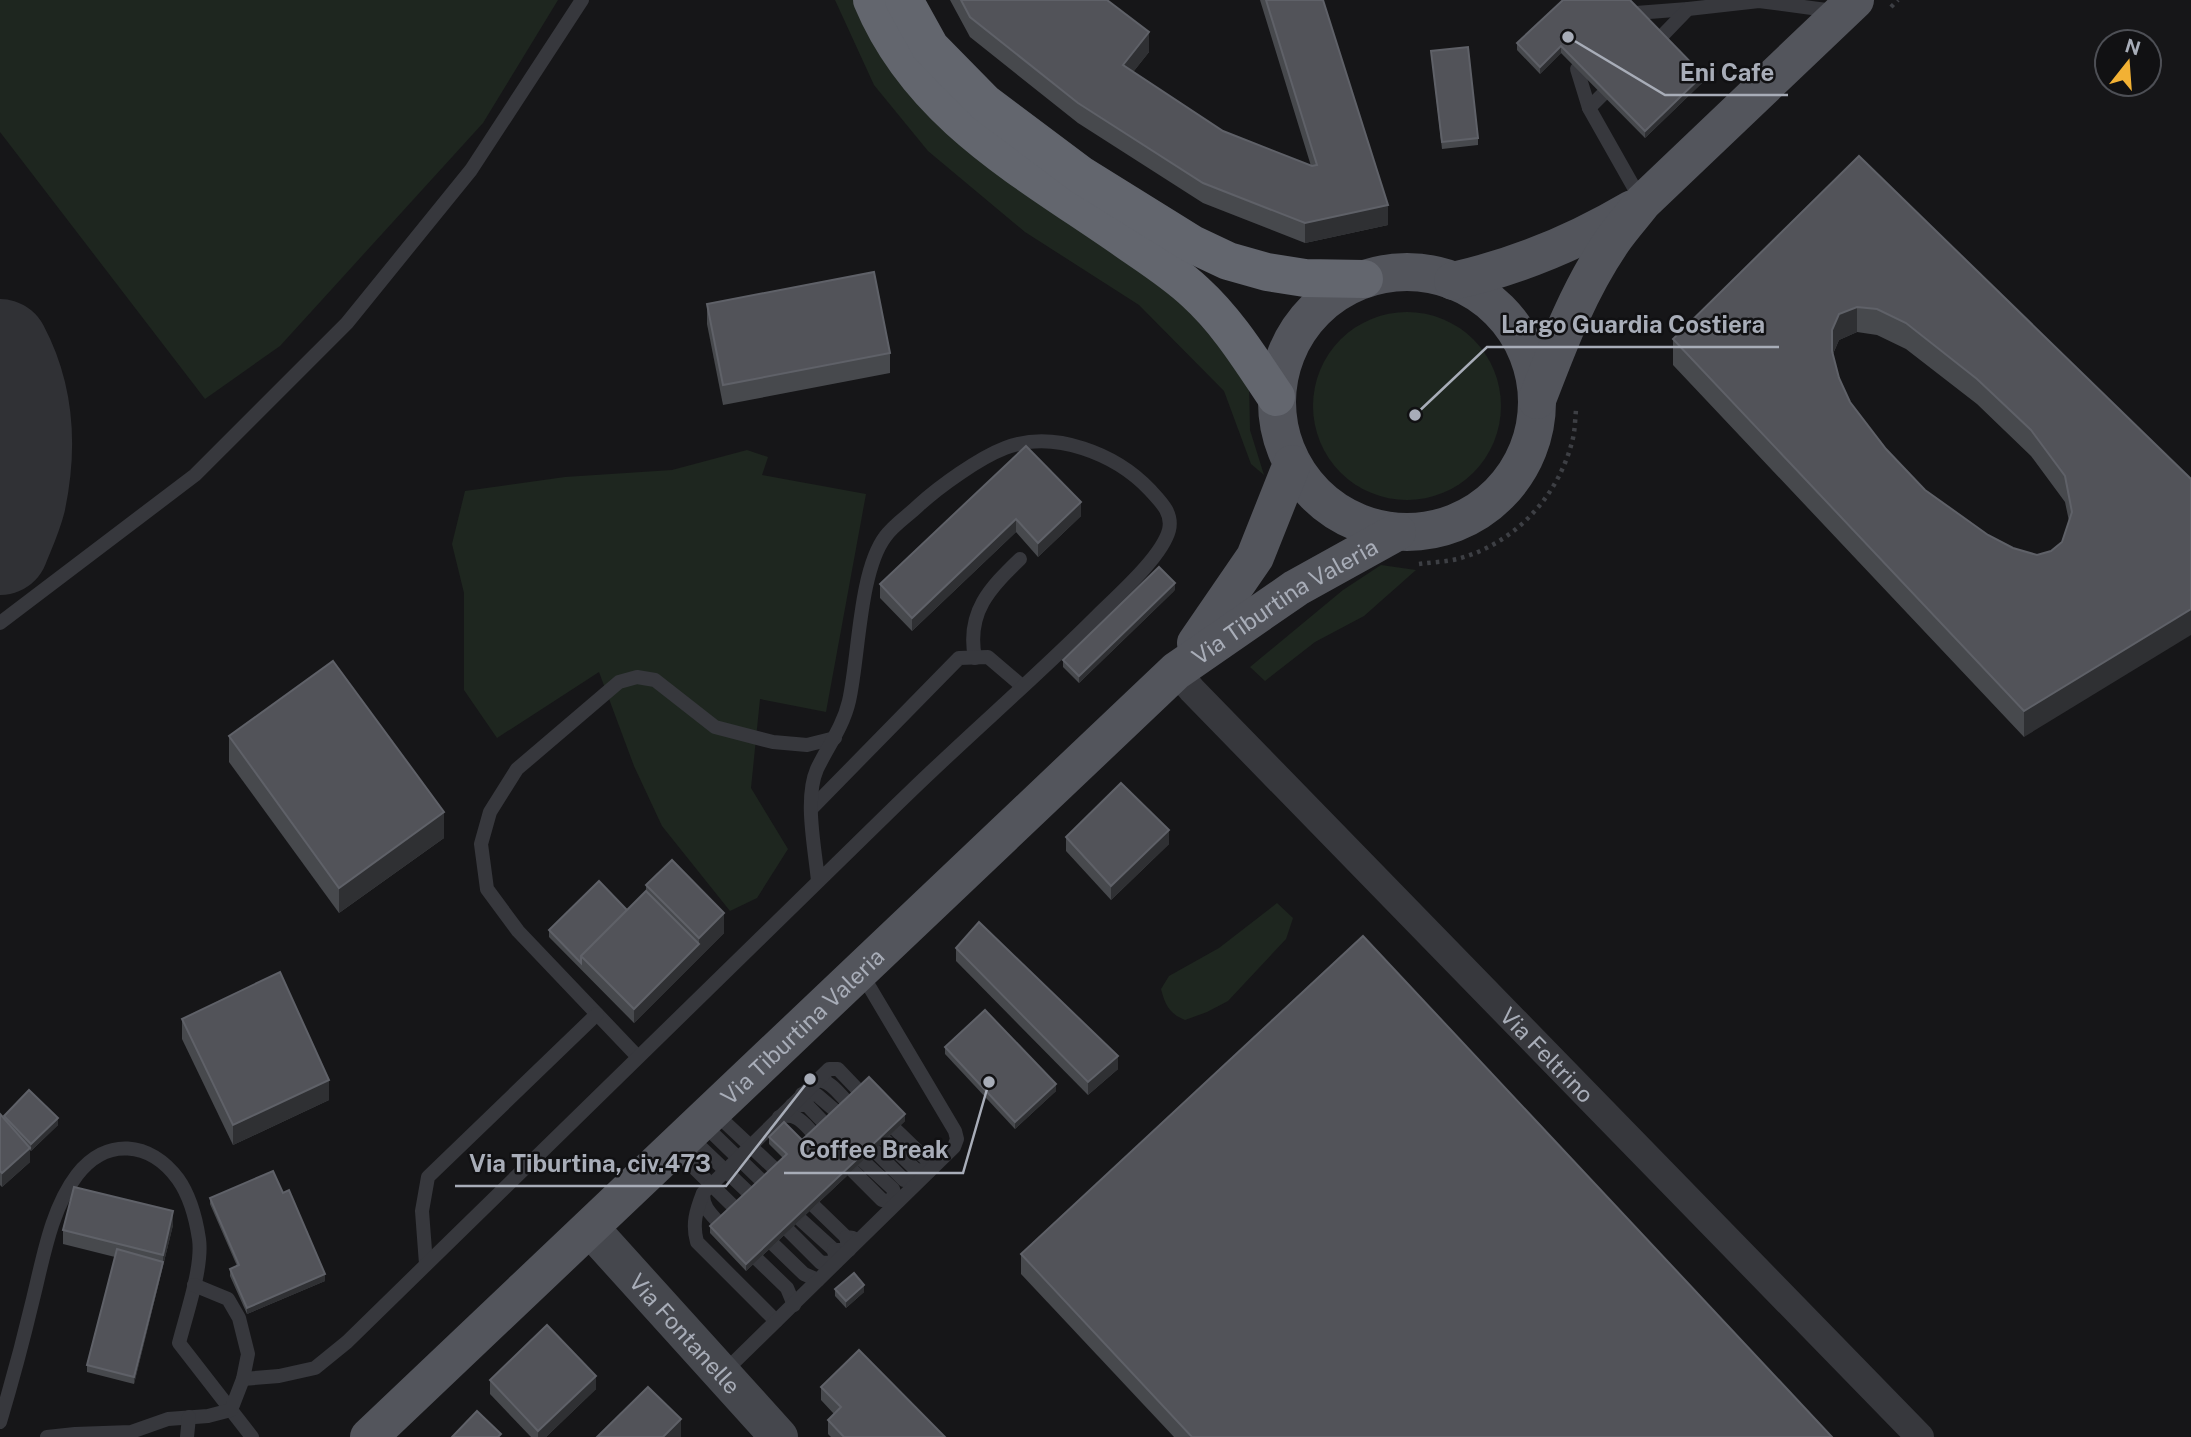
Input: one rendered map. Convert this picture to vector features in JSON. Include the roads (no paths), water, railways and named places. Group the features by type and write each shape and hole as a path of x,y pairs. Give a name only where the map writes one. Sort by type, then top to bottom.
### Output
{"highway":[{"path":"872,0 899,53 920,82 945,108 1001,154 1157,262 1194,291 1239,341 1276,397"},
{"path":"904,0 930,47 985,103 1081,175 1192,244 1228,261 1267,272 1305,278 1364,279"}],"main road":[{"path":"1537,400 1563,334 1591,275 1613,239 1643,202 1849,6"},
{"path":"1453,281 1495,272 1541,254 1604,225 1643,202"},
{"path":"1404,273 1423,274 1453,281 1476,292 1496,308 1513,328 1526,350 1534,375 1537,400 1533,436 1519,469 1496,497 1467,518 1433,530 1397,532 1365,525 1336,511 1311,490 1292,464 1283,443 1276,397 1284,359 1302,325 1330,298 1364,279 1404,273"},
{"name":"Via Tiburtina Valeria","path":"1176,671 1255,557 1292,464"},
{"name":"Via Tiburtina Valeria","path":"373,1436 1176,671 1246,620 1296,588 1397,532"}],"street":[{"name":"Via Feltrino","path":"1176,671 1920,1437"},
{"name":"Via Fontanelle","path":"590,1228 779,1437"}],"lane":[{"path":"0,623 195,475 347,323 471,170 582,0"},
{"path":"1636,13 1759,1 1849,6"},
{"path":"1660,38 1688,9"},
{"path":"1577,69 1589,108 1643,202"},
{"path":"1589,108 1602,95"},
{"path":"243,1379 279,1376 315,1368 347,1342 637,1056 1093,620 1149,562 1167,536 1171,525 1167,508 1134,472 1094,451 1035,441 1004,448 940,486 885,536 872,567 849,701 835,738 815,773 811,809 818,881"},
{"path":"975,658 971,639 978,610 991,587 1020,559"},
{"path":"811,809 959,658 988,657 1022,686"},
{"path":"637,1056 518,931 487,889 481,844 490,812 517,769 620,682 637,677 655,680 715,727 773,742 807,745 835,738"},
{"path":"722,1374 845,1247 954,1147 957,1139 955,1131 860,970"},
{"path":"426,1264 422,1211 428,1177 597,1014"},
{"path":"776,1321 697,1242 693,1225 707,1189 828,1069 838,1069 860,1092"},
{"path":"797,1099 817,1094 843,1108 830,1084 817,1080"},
{"path":"779,1117 797,1116 821,1130 807,1105 797,1099"},
{"path":"694,1129 750,1146 777,1171"},
{"path":"694,1129 738,1158 764,1183"},
{"path":"694,1129 725,1172 751,1195"},
{"path":"694,1129 707,1189 703,1203 720,1224"},
{"path":"858,1166 882,1200 911,1185 916,1170 885,1140 911,1185"},
{"path":"0,1422 47,1244 60,1206 75,1178 96,1155 127,1148 147,1153 163,1162 179,1181 192,1208 199,1242 194,1285 179,1343 252,1437"},
{"path":"707,1189 736,1209"},
{"path":"814,1207 845,1247"},
{"path":"801,1220 845,1247"},
{"path":"789,1231 812,1284"},
{"path":"774,1245 812,1284"},
{"path":"758,1261 787,1289 812,1284"},
{"path":"47,1437 131,1432 167,1419 220,1414 231,1410 243,1379 248,1354 239,1318 228,1299 194,1285"},
{"path":"187,1437 190,1417"}],"place":[{"name":"Eni Cafe","path":"1568,37"},
{"name":"Largo Guardia Costiera","path":"1415,415"},
{"name":"Via Tiburtina, civ.473","path":"810,1079"},
{"name":"Coffee Break","path":"989,1082"}]}
